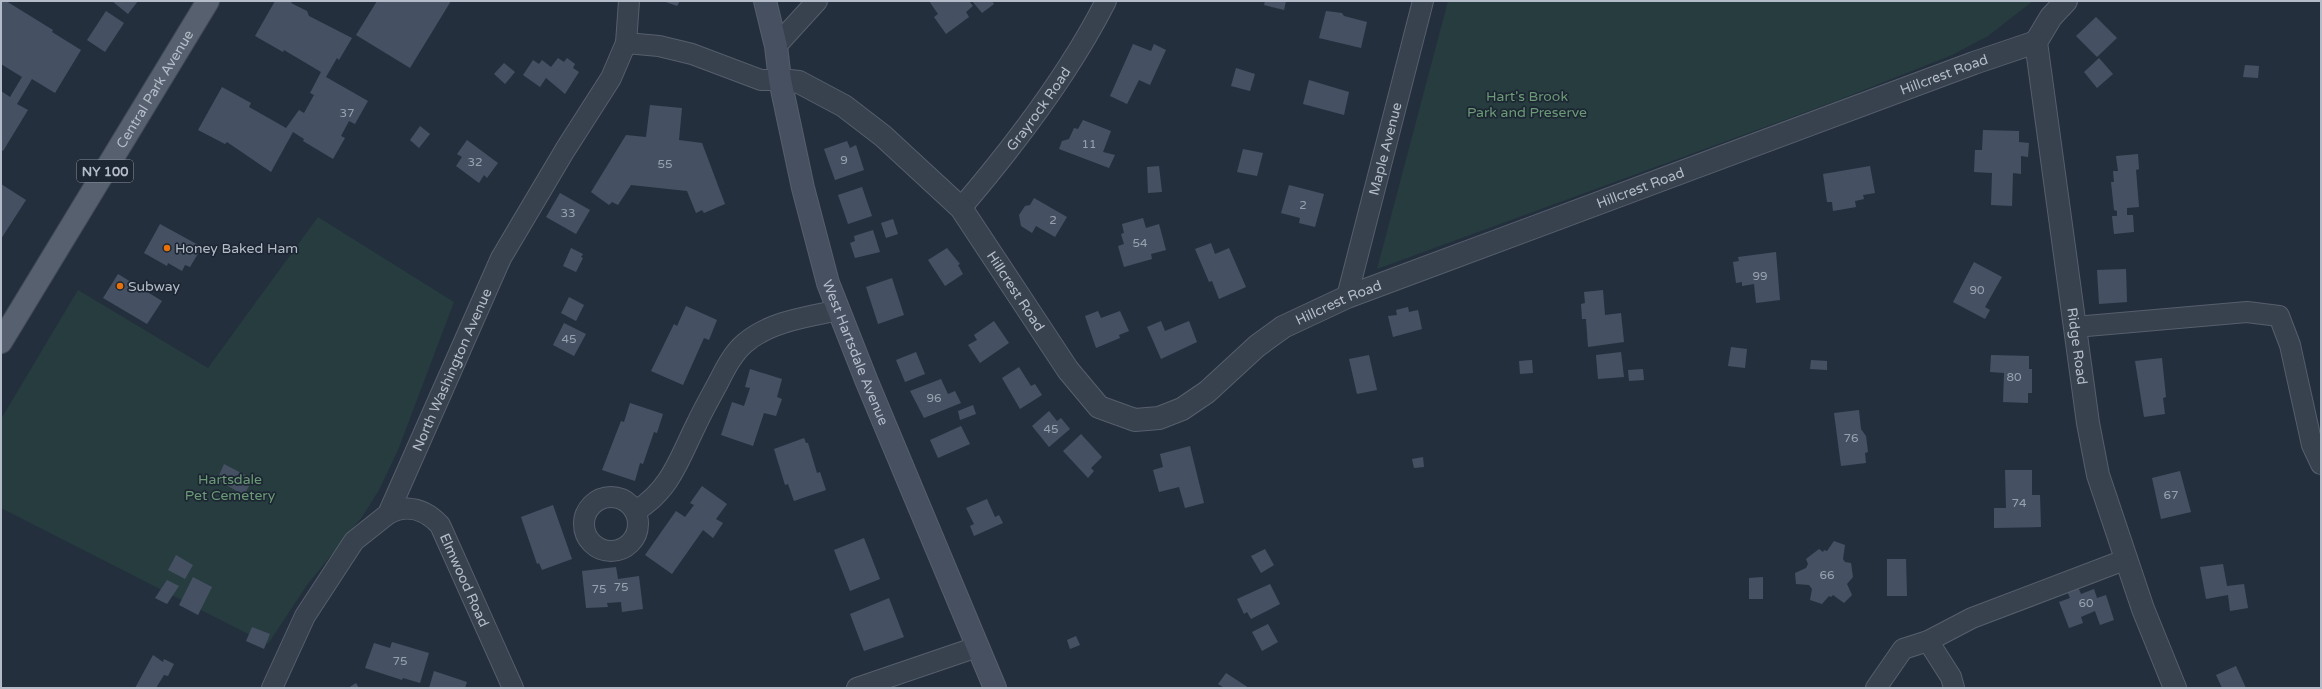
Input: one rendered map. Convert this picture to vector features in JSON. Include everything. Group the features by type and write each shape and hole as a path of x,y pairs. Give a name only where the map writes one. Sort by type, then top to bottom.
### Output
{"main road":[{"name":"Central Park Avenue","path":"1,342 208,1"},
{"name":"West Hartsdale Avenue","path":"765,1 776,46 780,80 803,188 828,283 995,688"}],"street":[{"name":"North Washington Avenue","path":"272,688 305,616 354,541 388,514 501,258 565,150 611,78 626,43 629,1"},
{"path":"776,46 817,1"},
{"name":"Grayrock Road","path":"961,208 1015,144 1093,27 1106,1"},
{"name":"Maple Avenue","path":"1347,297 1422,1"},
{"path":"2036,42 2051,17 2066,1"},
{"name":"Hillcrest Road","path":"780,80 799,82 844,106 883,136 961,208 1068,370 1099,407 1135,420 1159,418 1182,408 1207,392 1257,346 1284,327 1347,297 2036,42"},
{"name":"Ridge Road","path":"2036,42 2074,327 2088,423 2098,475 2143,609 2175,688"},
{"path":"626,43 659,46 692,54 761,80 780,80"},
{"path":"636,511 649,502 677,468 697,423 730,360 744,343 762,332 788,321 839,310"},
{"path":"2074,327 2247,312 2279,316 2290,345 2312,445 2321,464"},
{"name":"Elmwood Road","path":"388,514 395,510 415,508 431,516 440,526 513,688"},
{"path":"1876,688 1904,649 1928,641 1972,618 2127,559"},
{"path":"1928,641 1951,678 1954,688"},
{"path":"857,688 977,647"}],"green space":[{"name":"Hart's Brook Park and Preserve","path":"1448,1 2033,1 1988,36 1952,55 1836,101 1377,269"},
{"name":"Hartsdale Pet Cemetery","path":"318,217 454,302 398,450 379,490 362,517 307,585 268,644 1,508 1,419 78,290 208,368"}],"building":[{"path":"1,1 6,1 53,30 52,32 81,50 55,93 32,79 17,104 28,110 3,151 1,150 1,91 10,97 22,77 1,64"},
{"path":"112,1 138,1 128,14"},
{"path":"275,1 293,1 291,3 307,11 309,16 352,38 339,60 337,58 326,77 368,101 355,124 349,121 341,136 345,138 333,159 303,141 304,139 293,132 271,172 227,142 225,144 198,130 222,87 251,103 249,107 286,128 299,110 304,113 314,95 310,93 321,72 284,50 283,52 255,36"},
{"path":"377,1 451,1 410,68 356,35"},
{"path":"663,1 680,1 677,6"},
{"path":"929,1 969,1 973,6 966,12 969,17 946,34 934,17 938,14"},
{"path":"972,1 992,1 994,4 982,13"},
{"path":"1265,1 1286,1 1284,10 1264,5"},
{"path":"106,11 124,23 105,52 87,40"},
{"path":"1326,11 1342,13 1344,16 1367,22 1361,48 1319,38"},
{"path":"2096,17 2117,38 2097,57 2076,36"},
{"path":"1133,44 1151,51 1154,44 1166,50 1150,85 1139,80 1127,104 1110,96"},
{"path":"558,58 564,62 567,58 575,64 573,68 579,72 565,94 546,78 540,87 523,75 533,60 539,64 542,60 551,67"},
{"path":"2099,58 2113,74 2097,88 2084,72"},
{"path":"504,63 515,72 505,84 494,74"},
{"path":"2245,65 2259,66 2258,78 2243,77"},
{"path":"1236,68 1255,74 1250,91 1231,86"},
{"path":"1309,80 1349,92 1344,115 1303,104"},
{"path":"650,105 682,108 679,140 702,143 725,204 704,213 702,210 696,213 687,191 631,185 618,205 612,202 609,205 591,192 626,135 646,137"},
{"path":"1083,120 1111,131 1103,152 1115,155 1109,168 1059,149 1062,141 1069,139 1074,128 1078,129"},
{"path":"420,126 430,134 419,148 410,140"},
{"path":"1983,130 2019,131 2019,142 2029,143 2028,157 2021,156 2021,174 2013,173 2012,206 1991,205 1992,173 1974,172 1975,150 1982,150"},
{"path":"467,140 498,163 487,178 484,175 479,183 456,166 462,157 457,154"},
{"path":"847,141 850,148 856,145 864,170 835,180 824,149"},
{"path":"1243,149 1263,153 1257,176 1237,172"},
{"path":"2138,154 2139,169 2136,170 2139,207 2127,208 2127,215 2133,215 2134,232 2114,234 2112,216 2117,216 2117,211 2114,210 2111,182 2114,182 2113,171 2118,171 2116,156"},
{"path":"1159,166 1162,192 1148,193 1147,167"},
{"path":"1870,166 1875,193 1863,195 1864,199 1855,201 1856,207 1833,211 1832,202 1827,202 1823,174"},
{"path":"1,184 26,200 1,239"},
{"path":"1289,185 1324,194 1315,227 1299,223 1300,218 1281,213"},
{"path":"862,187 872,216 848,224 838,195"},
{"path":"560,193 590,210 576,234 546,217"},
{"path":"1034,198 1067,217 1055,237 1036,226 1032,233 1021,226 1019,215 1025,206 1030,205"},
{"path":"1143,218 1146,228 1159,224 1166,250 1151,254 1152,259 1124,267 1118,246 1124,244 1121,234 1124,233 1122,224"},
{"path":"893,219 898,234 886,238 881,223"},
{"path":"160,224 202,247 190,267 185,265 182,271 168,263 167,266 144,253"},
{"path":"873,230 880,252 855,258 850,243 855,241 854,236"},
{"path":"1211,243 1215,254 1229,248 1246,287 1219,299 1212,281 1209,282 1195,249"},
{"path":"571,248 583,254 581,257 583,258 576,272 563,266"},
{"path":"947,248 960,264 958,265 963,274 945,286 928,260"},
{"path":"1776,252 1780,300 1756,303 1754,284 1742,286 1742,282 1736,283 1733,262 1739,261 1738,257"},
{"path":"1974,262 2002,277 1985,307 1990,310 1985,319 1953,302"},
{"path":"2126,269 2127,302 2099,304 2097,270"},
{"path":"118,274 162,301 147,324 103,298"},
{"path":"892,278 904,315 878,324 866,287"},
{"path":"1603,290 1605,315 1621,313 1624,342 1588,347 1586,319 1582,319 1581,304 1585,303 1584,292"},
{"path":"569,297 584,305 576,321 561,313"},
{"path":"686,306 717,320 709,340 704,338 683,385 651,371 674,324 677,326"},
{"path":"1408,307 1409,312 1418,310 1422,329 1393,337 1388,316 1397,315 1396,310"},
{"path":"1098,311 1101,318 1120,311 1129,331 1119,335 1120,338 1096,348 1085,316"},
{"path":"994,321 1009,343 980,363 968,345 977,340 974,335"},
{"path":"1161,321 1165,331 1189,321 1197,342 1161,359 1147,327"},
{"path":"564,323 586,334 574,356 553,345"},
{"path":"1731,347 1747,349 1745,368 1728,366"},
{"path":"916,352 925,374 905,382 896,360"},
{"path":"1621,352 1624,377 1598,379 1596,355"},
{"path":"1369,355 1377,390 1357,394 1349,359"},
{"path":"1991,355 2029,356 2029,369 2032,369 2032,393 2028,393 2028,403 2003,402 2004,373 1990,372"},
{"path":"2162,358 2166,397 2163,398 2165,414 2144,417 2135,361"},
{"path":"1532,360 1533,373 1520,374 1519,361"},
{"path":"1811,360 1827,361 1827,370 1810,369"},
{"path":"1019,367 1031,386 1035,384 1042,395 1020,409 1002,378"},
{"path":"750,369 782,379 777,397 782,399 776,416 764,413 753,446 721,435 732,402 744,406 750,388 745,387"},
{"path":"1643,369 1644,380 1629,381 1628,370"},
{"path":"941,379 948,394 955,391 961,403 924,418 910,391"},
{"path":"630,403 663,414 657,433 654,432 643,464 640,463 635,481 602,470 621,421 624,422"},
{"path":"973,405 976,414 960,420 958,411"},
{"path":"1859,410 1861,429 1866,436 1868,452 1865,453 1866,463 1841,466 1834,413"},
{"path":"1049,411 1057,421 1061,418 1070,429 1049,447 1032,426"},
{"path":"961,426 970,444 938,458 930,440"},
{"path":"1081,434 1102,457 1091,468 1094,471 1088,478 1063,451"},
{"path":"804,438 806,443 808,443 817,473 820,472 826,490 794,501 788,484 785,485 774,449"},
{"path":"1190,446 1204,503 1185,508 1179,487 1159,492 1153,470 1163,467 1160,454"},
{"path":"1423,457 1424,467 1414,468 1412,459"},
{"path":"224,464 253,479 244,495 217,480"},
{"path":"2005,470 2032,470 2032,495 2040,495 2041,527 1994,528 1994,508 2006,508"},
{"path":"2180,471 2191,512 2161,519 2152,478"},
{"path":"702,486 727,504 716,519 723,523 713,538 703,530 672,574 645,555 676,511 685,517 694,505 690,503"},
{"path":"987,499 995,517 999,515 1003,523 974,536 970,526 974,524 966,508"},
{"path":"553,505 572,559 542,570 539,563 537,564 521,517"},
{"path":"864,538 880,579 850,591 834,550"},
{"path":"1834,541 1845,545 1843,559 1845,562 1851,563 1853,577 1847,584 1852,595 1844,603 1833,595 1831,597 1829,596 1822,604 1810,600 1812,589 1809,585 1796,584 1795,573 1806,568 1808,564 1806,559 1819,549 1823,552 1824,550 1827,551"},
{"path":"1265,549 1274,565 1261,573 1251,556"},
{"path":"176,555 193,565 185,579 168,570"},
{"path":"1887,559 1906,559 1907,596 1887,596"},
{"path":"2223,564 2227,586 2244,584 2248,608 2230,611 2228,595 2206,599 2200,567"},
{"path":"616,567 618,579 639,576 643,609 622,612 621,602 607,603 608,607 586,608 582,571"},
{"path":"193,577 212,587 198,615 179,605"},
{"path":"1763,577 1763,599 1749,599 1749,578"},
{"path":"167,580 179,586 167,604 155,598"},
{"path":"1270,584 1280,604 1251,619 1247,612 1244,614 1237,599"},
{"path":"2078,587 2081,594 2094,589 2097,598 2106,595 2114,620 2100,625 2095,611 2081,617 2083,623 2069,628 2059,602 2070,598 2067,591"},
{"path":"889,598 904,637 864,651 850,614"},
{"path":"1268,624 1278,642 1262,651 1252,632"},
{"path":"252,627 270,634 264,649 246,641"},
{"path":"1076,636 1080,645 1070,649 1067,640"},
{"path":"392,642 429,653 420,683 403,678 402,680 365,668 374,643 390,648"},
{"path":"153,655 163,662 164,659 174,664 168,676 164,675 156,688 135,688"},
{"path":"2236,666 2246,688 2222,688 2216,675"},
{"path":"434,671 467,682 465,688 429,688"},
{"path":"1226,673 1249,688 1224,688 1218,684"},
{"path":"356,683 359,688 348,688"}],"place":[{"name":"Honey Baked Ham","path":"167,248"},
{"name":"Subway","path":"120,286"}]}
